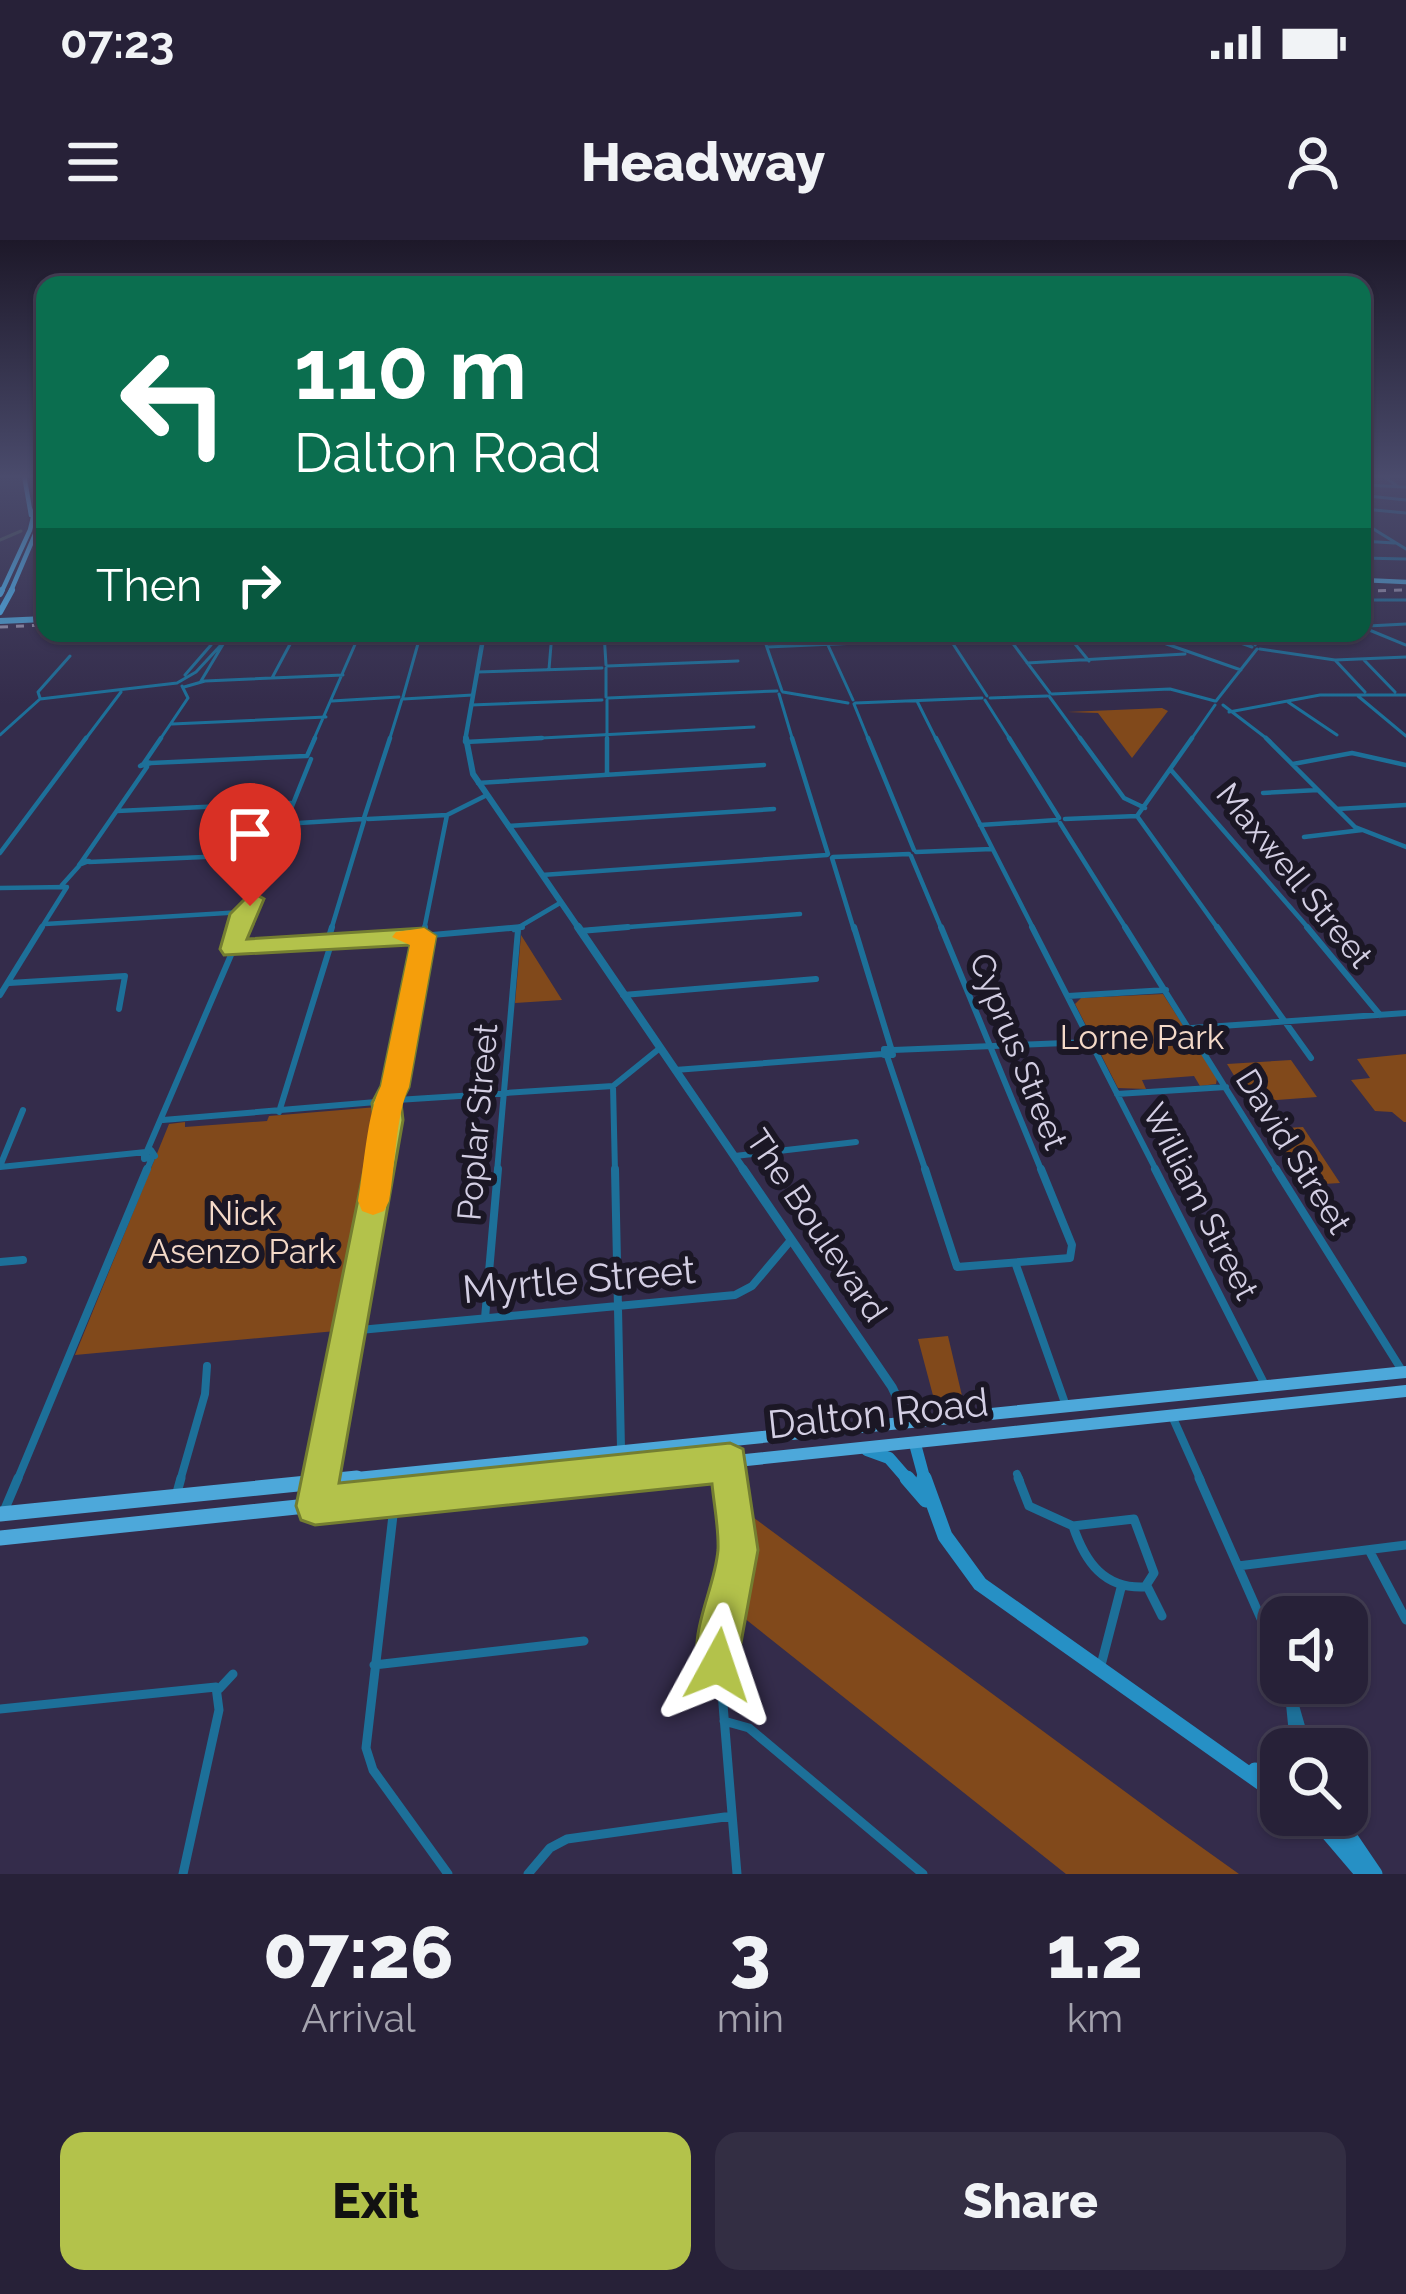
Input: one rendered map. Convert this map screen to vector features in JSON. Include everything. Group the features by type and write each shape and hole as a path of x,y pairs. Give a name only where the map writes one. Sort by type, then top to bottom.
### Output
{"highway":[{"path":"0,594 20,551"},
{"path":"0,616 32,553"}],"main road":[{"path":"1371,579 1406,580"},
{"path":"0,616 36,618"},
{"name":"Dalton Road","path":"1,1517 1404,1372"},
{"name":"William Street","path":"1266,1387 1275,1405"},
{"name":"Dalton Road","path":"0,1538 1405,1394"},
{"name":"The Boulevard","path":"909,1423 929,1504 952,1552 980,1584 1260,1780"},
{"path":"867,1450 898,1465 929,1504"},
{"path":"315,1506 319,1484"},
{"name":"The Boulevard","path":"1239,1763 1260,1770"},
{"path":"1333,1836 1364,1874"},
{"path":"1349,1836 1375,1874"}],"street":[{"path":"1371,558 1406,559"},
{"path":"1371,600 1406,600"},
{"path":"1371,626 1406,624"},
{"path":"1371,631 1406,645"},
{"path":"0,735 40,699 139,691 175,682 220,642"},
{"path":"200,681 226,642"},
{"path":"272,678 291,642"},
{"path":"1,1517 356,642"},
{"path":"279,1112 418,642"},
{"name":"The Boulevard","path":"482,642 465,742 478,783 892,1388 909,1423"},
{"path":"549,669 551,642"},
{"path":"604,642 607,774"},
{"path":"765,642 950,1255 962,1269 1016,1265 1067,1407"},
{"path":"806,642 834,642"},
{"name":"David Street","path":"952,642 1404,1372"},
{"path":"1012,642 1124,798 1144,808"},
{"path":"1073,642 1089,661"},
{"path":"1156,642 1241,670"},
{"path":"1238,642 1335,660 1406,657"},
{"path":"980,825 1137,816 1260,642"},
{"name":"Cyprus Street","path":"827,643 1073,1255 1016,1265"},
{"path":"1027,663 1185,654"},
{"path":"40,699 37,694 70,656"},
{"path":"1335,660 1366,693"},
{"path":"1364,660 1397,694"},
{"path":"477,672 738,661"},
{"path":"184,687 200,681 343,676"},
{"path":"0,995 54,909 63,885 85,863 188,698 184,687 175,682"},
{"path":"332,701 781,692 866,703 1170,689 1219,705 1292,764 1362,830 1406,847"},
{"path":"0,853 122,692"},
{"path":"1219,705 1242,708 1355,693 1406,694"},
{"path":"1355,693 1406,736"},
{"name":"William Street","path":"917,700 1266,1387"},
{"path":"1285,700 1337,735"},
{"path":"172,724 326,717"},
{"path":"465,742 754,727"},
{"path":"1292,764 1352,752 1406,764"},
{"path":"147,765 308,758"},
{"path":"478,783 764,765"},
{"name":"Maxwell Street","path":"1171,770 1184,777 1379,1015"},
{"path":"1263,793 1318,790"},
{"path":"283,824 447,815 487,796"},
{"path":"117,811 291,802"},
{"path":"1337,809 1406,805"},
{"path":"508,826 775,809"},
{"path":"319,1484 447,815"},
{"path":"1137,816 1311,1058"},
{"path":"1304,837 1362,830"},
{"path":"542,875 992,849"},
{"path":"85,863 271,854"},
{"path":"0,888 63,885"},
{"path":"232,949 518,930 560,903"},
{"path":"45,924 245,913"},
{"path":"580,931 800,914"},
{"name":"Poplar Street","path":"485,1318 518,930"},
{"path":"8,983 125,976 119,1009"},
{"path":"623,995 816,979"},
{"path":"1067,996 1166,990"},
{"path":"1192,1028 1406,1013"},
{"path":"675,1070 867,1053 1090,1042"},
{"path":"163,1120 613,1086 660,1048"},
{"path":"613,1086 621,1454"},
{"path":"1117,1094 1226,1087"},
{"path":"23,1110 0,1166 147,1157"},
{"path":"734,1156 856,1142"},
{"name":"Myrtle Street","path":"349,1331 746,1292 791,1240"},
{"path":"0,1262 23,1260"},
{"path":"175,1498 205,1394 207,1366"},
{"path":"1172,1416 1260,1616"},
{"path":"730,1462 738,1550 718,1644 737,1874"},
{"path":"1017,1474 1029,1506 1072,1526 1134,1519 1154,1574 1147,1586"},
{"path":"395,1498 374,1665 368,1760 448,1874"},
{"path":"1072,1526 1085,1561 1121,1588 1147,1586"},
{"path":"1238,1566 1406,1545"},
{"path":"1369,1550 1406,1620"},
{"path":"1147,1586 1162,1616"},
{"path":"1100,1669 1121,1588"},
{"path":"374,1665 584,1641"},
{"path":"183,1874 219,1711 218,1690 233,1674"},
{"path":"0,1709 205,1685 218,1690"},
{"path":"724,1720 749,1728 923,1874"},
{"path":"528,1874 550,1848 567,1839 732,1816"}],"green space":[{"path":"1168,711 1132,758 1098,713 1067,712"},
{"path":"521,935 562,1000 515,1003"},
{"name":"Lorne Park","path":"1163,994 1217,1078 1216,1084 1200,1086 1194,1076 1142,1080 1146,1089 1118,1088 1075,1004 1081,998"},
{"path":"1406,1054 1404,1122 1392,1112 1375,1111 1351,1080 1370,1078 1357,1059"},
{"path":"1291,1060 1317,1097 1250,1102 1227,1064"},
{"name":"Nick Asenzo Park","path":"377,1107 336,1331 75,1355 169,1124 267,1121 269,1116"},
{"path":"1303,1127 1340,1183 1306,1185 1270,1129"},
{"path":"948,1336 963,1400 935,1403 918,1339"},
{"path":"750,1515 1239,1874 1066,1874 734,1610 756,1546"}],"railway":[{"path":"1371,591 1406,590"},
{"path":"0,627 36,625"}],"slow traffic":[{"path":"373,1201 389,1120 386,1103 395,1087 424,936 404,937"}],"route":[{"path":"250,906 252,899 242,914 232,949 424,936 395,1087 386,1103 389,1120 315,1506 730,1462 738,1550 719,1630 718,1665"}]}
